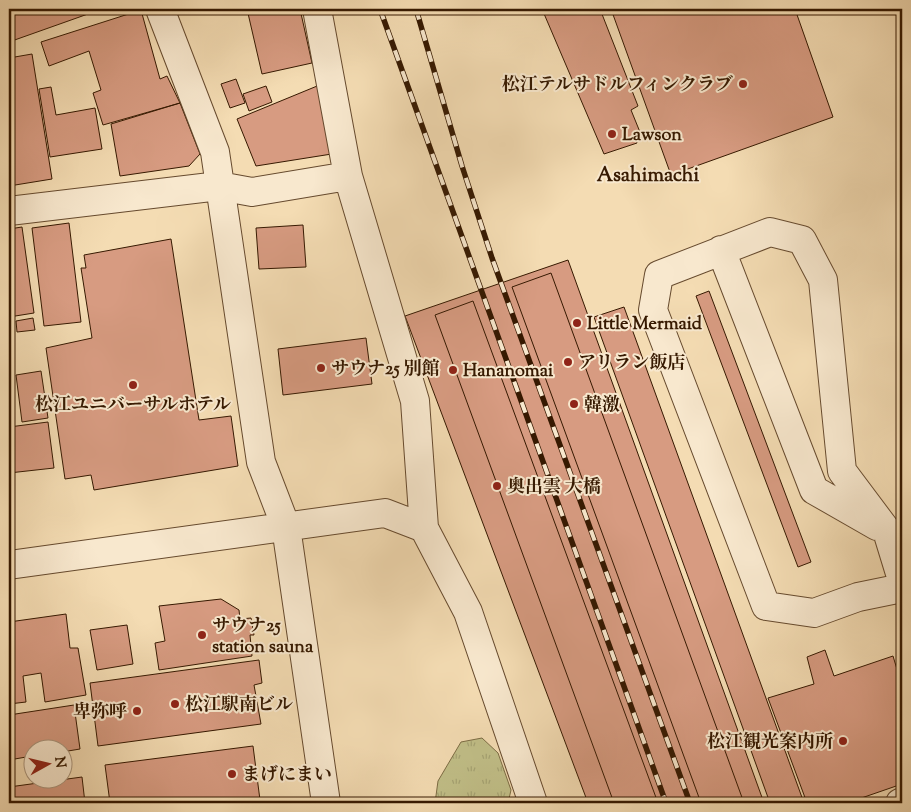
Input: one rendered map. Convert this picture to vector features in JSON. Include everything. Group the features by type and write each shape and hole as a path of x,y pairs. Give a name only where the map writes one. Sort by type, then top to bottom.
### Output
{"street":[{"path":"160,9 215,152 261,462 286,527 326,803"},
{"path":"317,9 348,176 415,401 424,528 468,612 533,803"},
{"path":"9,211 219,186 252,192 348,176"},
{"path":"902,580 894,529 842,471 823,280 802,240 770,232 659,275 654,310 766,606 814,613 858,597 902,588"},
{"path":"721,250 814,490 894,529"},
{"path":"9,565 385,513 424,528"}],"green space":[{"path":"482,738 498,753 511,790 508,803 435,803 438,781 461,742"}],"building":[{"path":"9,9 102,9 9,42"},
{"path":"247,9 300,9 312,63 262,74"},
{"path":"542,9 600,9 638,106 631,110 642,137 636,139 637,143 604,154"},
{"path":"611,9 795,9 833,117 671,175"},
{"path":"141,10 160,79 167,76 180,103 103,125 93,93 101,90 89,51 49,66 41,42"},
{"path":"32,54 52,179 9,186 9,58"},
{"path":"236,79 245,103 230,108 221,84"},
{"path":"322,84 338,153 256,166 237,119"},
{"path":"266,86 272,102 249,111 243,94"},
{"path":"51,87 56,115 95,108 102,149 50,157 39,89"},
{"path":"180,103 200,154 189,166 120,176 111,124"},
{"path":"69,223 81,322 44,326 32,228"},
{"path":"303,225 306,267 259,269 256,228"},
{"path":"22,227 34,313 9,317 9,229"},
{"path":"171,239 199,420 231,416 238,466 94,490 91,475 65,479 46,348 92,338 81,268 86,268 84,255"},
{"path":"568,260 764,803 588,803 405,316"},
{"path":"551,273 744,803 701,803 512,287"},
{"path":"709,291 811,562 798,567 696,296"},
{"path":"473,301 658,803 614,803 435,315"},
{"path":"624,307 804,803 770,803 594,317"},
{"path":"33,318 35,330 17,332 16,321"},
{"path":"902,318 902,379 898,366 900,322"},
{"path":"10,322 13,336 9,336"},
{"path":"366,338 372,384 283,395 278,349"},
{"path":"41,371 48,418 22,422 16,375"},
{"path":"48,422 54,468 9,473 9,427"},
{"path":"221,599 239,610 240,619 251,618 254,635 250,635 252,656 159,670 155,643 165,641 159,606"},
{"path":"66,614 70,648 78,648 86,695 45,702 41,673 23,676 26,702 9,704 9,622"},
{"path":"127,625 133,664 97,670 90,630"},
{"name":"松江観光案内所","path":"825,650 834,676 893,656 902,686 902,784 847,803 807,803 768,698 814,684 807,657"},
{"name":"松江駅南ビル","path":"259,660 262,683 254,685 261,724 98,746 90,683"},
{"path":"74,705 80,749 72,750 72,740 22,740 22,758 9,760 9,715"},
{"path":"253,746 260,800 237,803 110,803 105,765"},
{"path":"82,777 85,803 9,803 9,787 22,785 22,790 72,790 72,778"}],"railway":[{"path":"380,9 666,803"},
{"path":"416,9 462,166 492,258 690,803"}],"place":[{"name":"松江テルサドルフィンクラブ","path":"743,84"},
{"name":"Lawson","path":"612,134"},
{"name":"Little Mermaid","path":"577,323"},
{"name":"アリラン飯店","path":"568,362"},
{"name":"サウナ25 別館","path":"321,368"},
{"name":"Hananomai","path":"453,370"},
{"name":"松江ユニバーサルホテル","path":"133,385"},
{"name":"韓激","path":"574,404"},
{"name":"奥出雲 大橋","path":"497,486"},
{"name":"サウナ25 station sauna","path":"202,635"},
{"name":"松江駅南ビル","path":"175,704"},
{"name":"卑弥呼","path":"137,711"},
{"name":"松江観光案内所","path":"843,741"},
{"name":"まげにまい","path":"232,774"}],"district":[{"name":"Asahimachi","path":"648,174"}]}
